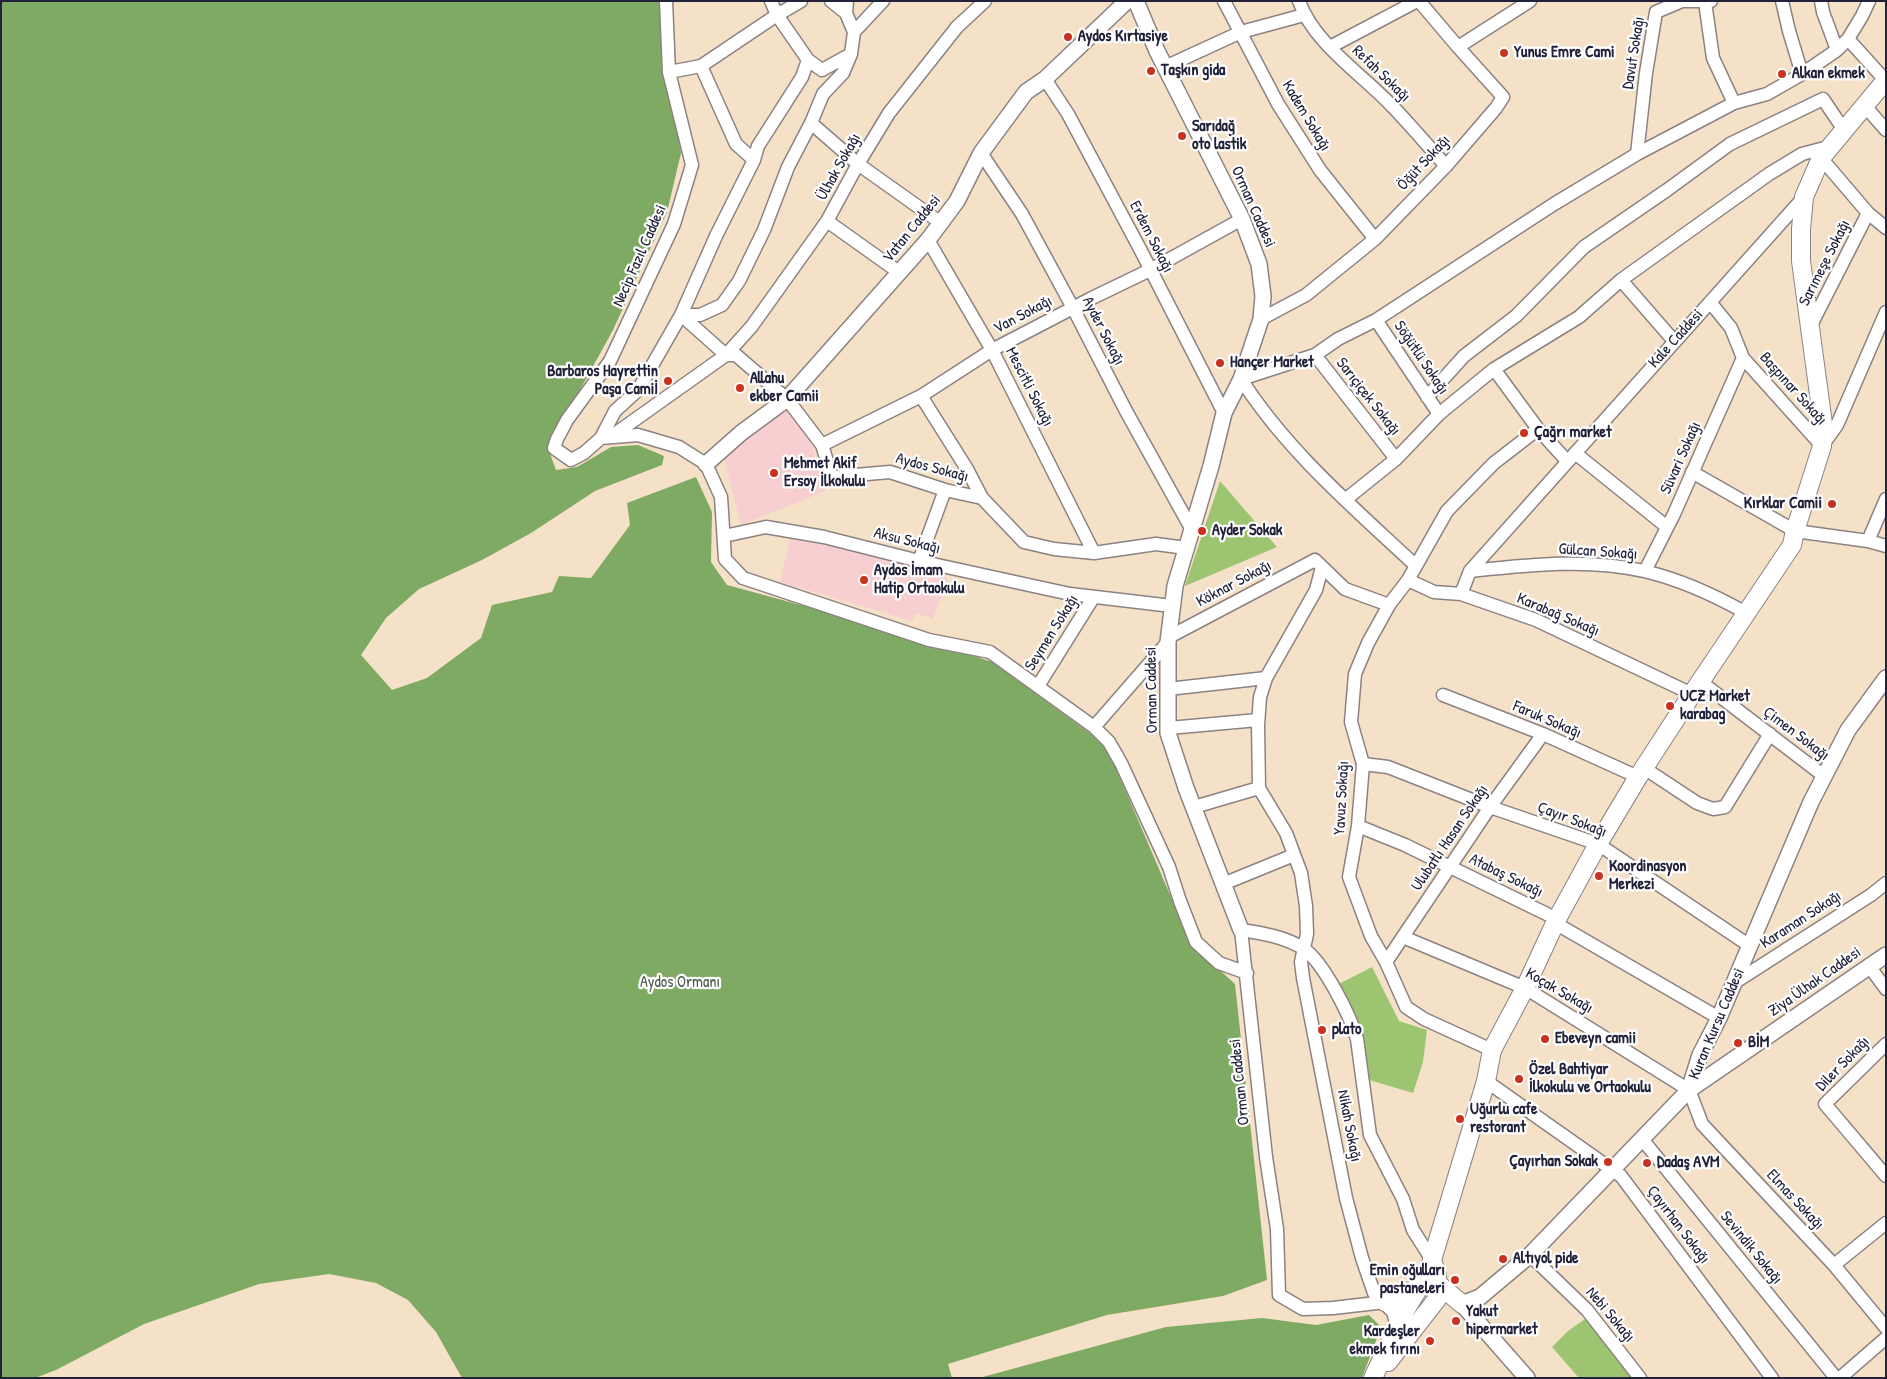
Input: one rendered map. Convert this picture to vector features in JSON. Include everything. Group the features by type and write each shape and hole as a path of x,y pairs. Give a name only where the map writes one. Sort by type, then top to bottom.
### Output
{"main road":[{"name":"Kale Caddesi","path":"1804,197 1826,152 1885,80"},
{"path":"1374,1378 1397,1326 1413,1295 1427,1274 1486,1081 1492,1050 1526,988 1556,921 1598,844 1641,773 1792,545 1822,446 1823,424 1801,261 1804,197"},
{"path":"1374,1378 1438,1292 1437,1275 1432,1260"},
{"path":"1385,1302 1413,1295 1428,1284 1438,1292 1462,1304"}],"street":[{"name":"Necip Fazıl Caddesi","path":"606,437 571,460 554,448 567,420 610,361 674,224 692,165 669,72 666,1"},
{"path":"771,1 777,15 808,60 822,70 852,54"},
{"path":"669,72 701,66 801,1"},
{"path":"681,315 700,314 722,304 739,281 764,230 788,168 811,124 823,94 843,72 852,54 854,32 847,7 831,1"},
{"path":"854,32 883,1"},
{"name":"Ülhak Sokağı","path":"606,437 726,355 752,326 827,221 858,164 895,105 957,27 985,1"},
{"name":"Vatan Caddesi","path":"706,464 741,433 787,398 928,240 957,201 981,153 1026,92 1045,79 1127,1"},
{"name":"Orman Caddesi","path":"1136,1 1165,67 1242,219 1259,264 1262,296 1260,319 1241,379 1224,412 1211,466 1175,586 1169,639 1168,732 1194,807 1241,930 1266,1157 1277,1229 1279,1295 1303,1309 1333,1308 1385,1302"},
{"name":"Kadem Sokağı","path":"1224,1 1278,104 1320,170 1375,239"},
{"name":"Refah Sokağı","path":"1300,1 1304,15 1330,47 1389,103 1446,166"},
{"path":"1330,47 1418,1"},
{"name":"Öğüt Sokağı","path":"1260,319 1306,295 1375,239 1446,166 1496,108 1503,97 1418,1"},
{"path":"1458,47 1530,1"},
{"name":"Davut Sokağı","path":"1637,154 1646,73 1656,12 1682,1 1708,2"},
{"path":"1782,1 1788,31 1802,74"},
{"path":"1821,1 1823,12 1837,50"},
{"path":"1415,566 1322,479 1258,406 1241,379 1315,355 1338,339 1376,320 1554,204 1637,154 1734,103 1767,94 1802,74 1837,50 1848,39 1869,1"},
{"path":"1708,2 1713,58 1734,103"},
{"path":"1165,67 1241,32 1304,15"},
{"path":"1848,39 1885,80"},
{"path":"808,60 802,77 758,146 754,160 716,236 681,315 638,390 615,411 606,437 638,435 679,447 706,464 721,498 725,560 743,578 929,640 990,652 1094,727 1109,742 1121,763 1169,867 1196,942 1219,963 1247,974"},
{"path":"701,66 736,144 754,160"},
{"name":"Erdem Sokağı","path":"1045,79 1068,114 1224,412"},
{"path":"1428,397 1464,356 1516,316 1584,247 1730,144 1823,98 1844,130"},
{"path":"1864,105 1886,130"},
{"path":"811,124 858,164 941,223"},
{"path":"1345,500 1396,459 1439,414 1494,369 1579,317 1621,280 1769,174 1802,154 1826,152 1868,213 1886,228"},
{"name":"Ayder Sokağı","path":"981,153 1022,214 1126,412 1191,528"},
{"name":"Kale Caddesi","path":"1461,594 1470,572 1804,197"},
{"name":"Sarımeşe Sokağı","path":"1810,327 1868,213"},
{"name":"Van Sokağı","path":"822,445 920,396 992,350 1150,270 1242,219"},
{"path":"827,221 900,273"},
{"name":"Mescitli Sokağı","path":"928,240 992,350 1094,553"},
{"path":"1621,280 1674,341"},
{"name":"Başpınar Sokağı","path":"1710,302 1731,328 1743,358 1822,446"},
{"path":"1822,446 1837,425 1880,339 1886,312"},
{"path":"681,315 726,355"},
{"name":"Söğütlü Sokağı","path":"1376,320 1439,414"},
{"name":"Aydos Sokağı","path":"726,355 736,355 787,398 822,445 832,477 890,472 945,490 982,498"},
{"name":"Sarıçiçek Sokağı","path":"1315,355 1396,459"},
{"name":"Süvari Sokağı","path":"1645,571 1667,527 1743,358"},
{"path":"1494,369 1538,428 1571,457 1667,527"},
{"name":"Aydos Sokağı","path":"920,396 967,469 982,498 1024,542 1054,549 1094,553 1156,544 1186,548"},
{"name":"Yavuz Sokağı","path":"1492,1050 1424,1019 1406,1007 1386,962 1371,936 1349,877 1358,826 1363,764 1351,722 1354,674 1368,643 1390,604 1408,580 1447,511 1494,463 1538,428"},
{"path":"1692,472 1795,531 1868,541 1886,546"},
{"path":"919,561 945,490"},
{"path":"1868,541 1886,499"},
{"name":"Aksu Sokağı","path":"724,536 766,527 824,537 919,561 1093,598 1172,606"},
{"path":"1318,564 1345,589 1390,604"},
{"path":"1194,807 1260,788 1258,720 1260,698 1266,678 1316,590 1318,564"},
{"name":"Köknar Sokağı","path":"1169,639 1318,564"},
{"name":"Gülcan Sokağı","path":"1470,572 1524,565 1576,564 1612,566 1645,571 1716,596 1746,614"},
{"name":"Karabağ Sokağı","path":"1408,580 1434,592 1461,594 1536,620 1696,688"},
{"name":"Seymen Sokağı","path":"1038,686 1093,598"},
{"path":"1094,727 1169,639"},
{"path":"1168,689 1266,678"},
{"name":"Kuran Kursu Caddesi","path":"1462,1304 1480,1297 1530,1255 1689,1090 1700,1055 1719,1018 1807,811 1848,730 1886,678"},
{"name":"Çimen Sokağı","path":"1696,688 1770,734 1824,776"},
{"name":"Faruk Sokağı","path":"1443,695 1641,773 1697,803 1713,809 1725,807 1770,734"},
{"path":"1169,728 1258,720"},
{"name":"Ulubatlı Hasan Sokağı","path":"1386,962 1449,866 1543,734"},
{"name":"Çayır Sokağı","path":"1363,764 1388,767 1490,807 1598,844 1750,946"},
{"name":"Nikah Sokağı","path":"1260,788 1286,833 1301,873 1306,906 1307,934 1301,962 1303,978 1346,1198 1362,1258 1374,1293 1393,1312 1397,1326"},
{"name":"Atabaş Sokağı","path":"1358,826 1406,845 1556,921 1719,1018"},
{"path":"1224,884 1294,855"},
{"name":"Karaman Sokağı","path":"1734,983 1871,895 1886,883"},
{"path":"1241,930 1293,943 1303,948 1319,965 1352,1024 1360,1060 1370,1135 1403,1199 1413,1230 1432,1260"},
{"name":"Koçak Sokağı","path":"1403,937 1526,988 1689,1090"},
{"name":"Ziya Ülhak Caddesi","path":"1689,1090 1886,955"},
{"path":"1869,966 1886,989"},
{"name":"Diler Sokağı","path":"1886,1044 1825,1104 1886,1176"},
{"name":"Çayırhan Sokağı","path":"1486,1081 1620,1176 1772,1378"},
{"name":"Elmas Sokağı","path":"1689,1090 1702,1124 1834,1265 1886,1328"},
{"name":"Sevindik Sokağı","path":"1642,1139 1836,1378"},
{"path":"1834,1265 1886,1223"},
{"name":"Nebi Sokağı","path":"1530,1255 1587,1310 1640,1378"},
{"path":"1462,1304 1526,1377"},
{"path":"1840,1378 1886,1338"}],"shaded area":[{"name":"Mehmet Akif Ersoy İlkokulu","path":"789,404 814,450 825,491 741,525 723,454"},
{"name":"Aydos İmam Hatip Ortaokulu","path":"790,538 868,549 948,579 933,619 916,613 912,621 780,582"}],"green space":[{"name":"Aydos Ormanı","path":"1,1 664,1 681,153 667,212 613,330 548,448 556,470 577,467 611,447 638,445 664,456 662,465 595,491 531,533 482,560 419,589 386,618 361,655 392,690 427,678 481,638 492,605 552,592 559,576 591,578 630,525 627,503 696,477 712,512 711,562 727,585 915,636 992,662 1106,745 1191,944 1235,984 1267,1280 1223,1296 1107,1315 948,1364 952,1378 462,1378 436,1332 408,1300 376,1283 329,1274 259,1284 144,1324 56,1370 35,1378 1,1378"},
{"path":"1220,481 1277,547 1185,586"},
{"path":"1372,967 1399,1021 1427,1030 1423,1062 1413,1093 1369,1080 1368,1066 1362,1042 1354,1020 1337,985"},
{"path":"1369,1315 1381,1327 1362,1378 979,1378 1166,1327 1262,1318 1316,1325"},
{"path":"1585,1319 1635,1377 1579,1378 1552,1347 1568,1331"}],"place":[{"name":"Aydos Kırtasiye","path":"1068,37"},
{"name":"Yunus Emre Cami","path":"1504,53"},
{"name":"Taşkın gida","path":"1151,71"},
{"name":"Alkan ekmek","path":"1782,74"},
{"name":"Sarıdağ oto lastik","path":"1182,136"},
{"name":"Hançer Market","path":"1220,363"},
{"name":"Barbaros Hayrettin Paşa Camiİ","path":"668,381"},
{"name":"Allahu ekber Camii","path":"740,388"},
{"name":"Çağrı market","path":"1524,433"},
{"name":"Mehmet Akif Ersoy İlkokulu","path":"774,473"},
{"name":"Kırklar Camii","path":"1832,504"},
{"name":"Ayder Sokak","path":"1202,531"},
{"name":"Aydos İmam Hatip Ortaokulu","path":"864,580"},
{"name":"UCZ Market karabag","path":"1670,706"},
{"name":"Koordinasyon Merkezi","path":"1599,876"},
{"name":"plato","path":"1322,1030"},
{"name":"Ebeveyn camii","path":"1545,1039"},
{"name":"BİM","path":"1738,1043"},
{"name":"Özel Bahtiyar İlkokulu ve Ortaokulu","path":"1519,1079"},
{"name":"Uğurlu cafe restorant","path":"1460,1119"},
{"name":"Çayırhan Sokak","path":"1608,1162"},
{"name":"Dadaş AVM","path":"1647,1163"},
{"name":"Altıyol pide","path":"1503,1259"},
{"name":"Emin oğulları pastaneleri","path":"1455,1280"},
{"name":"Yakut hipermarket","path":"1456,1321"},
{"name":"Kardeşler ekmek fırını","path":"1430,1341"}]}
